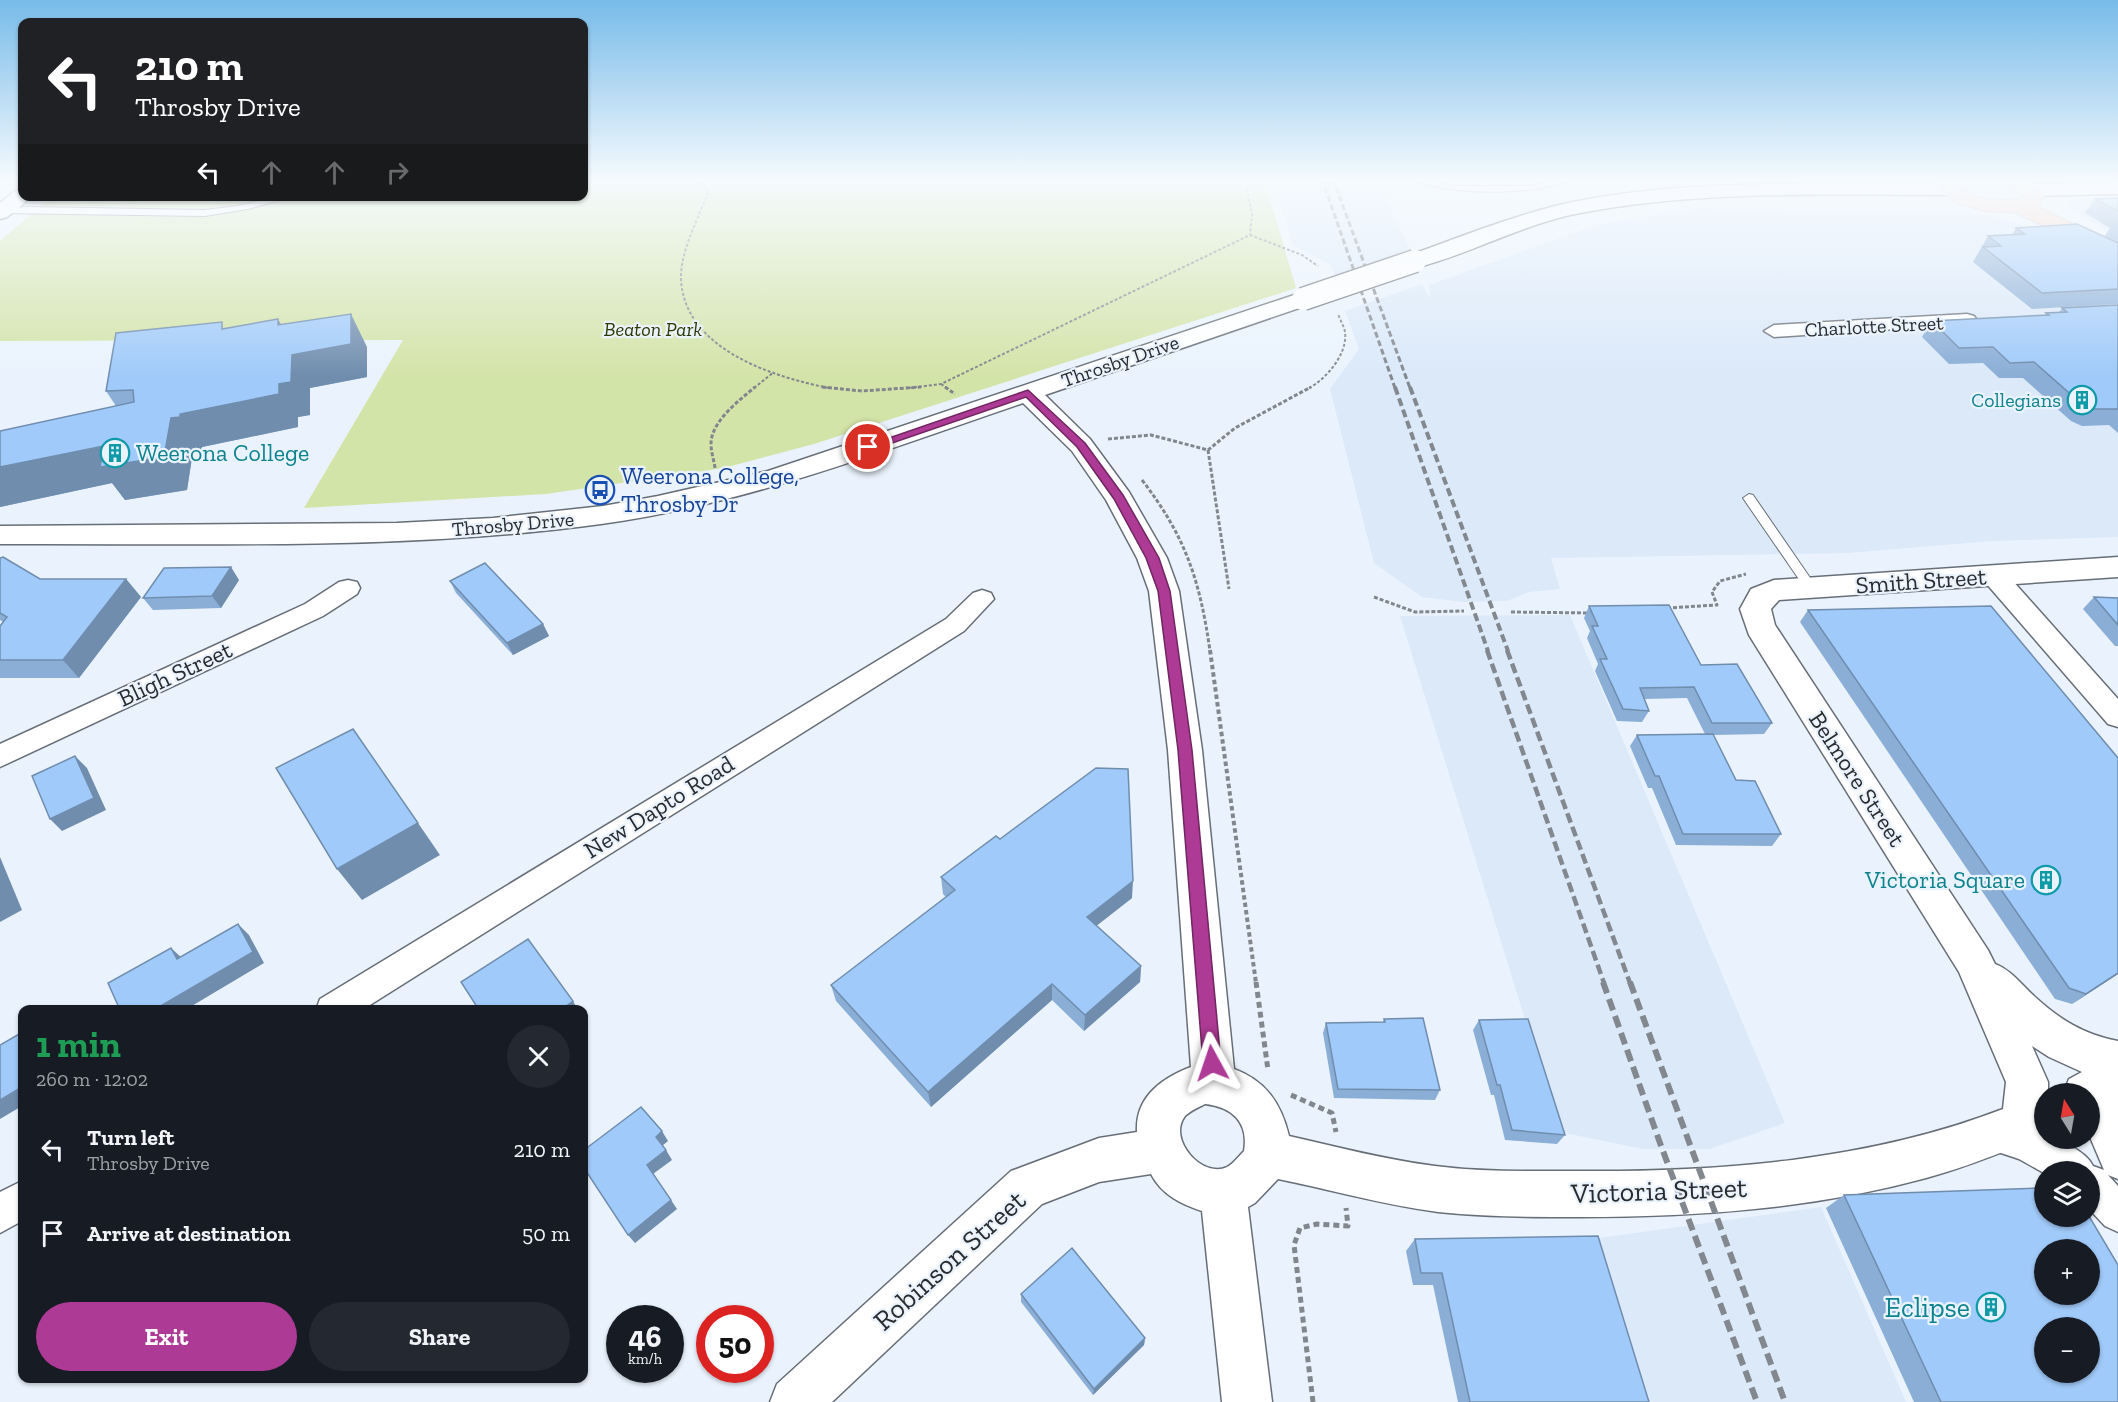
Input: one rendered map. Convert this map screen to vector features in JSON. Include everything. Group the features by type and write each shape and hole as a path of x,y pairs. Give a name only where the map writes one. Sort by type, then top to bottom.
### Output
{"main road":[{"name":"Throsby Drive","path":"0,535 444,530 603,515 719,492 824,462 1466,244"},
{"path":"2102,244 2118,254"},
{"path":"1028,393 1081,445 1119,498 1152,558 1164,591 1185,750 1214,1085"},
{"name":"Smith Street","path":"1760,627 1754,614 1755,603 1762,595 1774,590 2118,567"},
{"name":"Belmore Street","path":"1760,627 1974,962 2027,1082 2028,1093 2020,1124"},
{"name":"Belmore Street","path":"1974,962 2021,1011 2068,1047 2096,1058 2106,1077"},
{"path":"1202,1083 1225,1086 1242,1094 1261,1115 1268,1134 1267,1154 1263,1165 1251,1180 1232,1190 1200,1190 1181,1180 1169,1169 1160,1151 1157,1126 1163,1108 1185,1088 1202,1083"},
{"name":"Victoria Street","path":"1267,1154 1418,1186 1493,1193 1609,1195 1729,1190 1792,1183 1914,1157 2020,1124"},
{"name":"Robinson Street","path":"795,1402 1027,1187 1099,1160 1160,1151"},
{"path":"1223,1191 1247,1402"}],"street":[{"name":"Charlotte Street","path":"1774,331 1981,320"},
{"path":"1994,576 2118,717"},
{"name":"Bligh Street","path":"0,756 314,610 348,588"},
{"name":"New Dapto Road","path":"340,1005 955,625 982,598"},
{"name":"Belmore Street","path":"2106,1077 2101,1095 2101,1119 2118,1161"},
{"path":"2020,1124 2027,1143 2058,1161"},
{"path":"2100,1194 2118,1213"},
{"path":"0,1214 18,1203"}],"lane":[{"path":"1749,498 1811,588"}],"path":[{"path":"691,244 681,277 686,305 704,332 735,354 774,372 808,384 850,392 894,390 941,384 1230,244"},
{"path":"1275,244 1302,255 1320,267"},
{"path":"1208,450 1235,428 1324,380 1343,348 1345,333 1336,311"},
{"path":"719,492 711,440 721,422 747,393 774,372"},
{"path":"1108,439 1151,435 1208,450"},
{"path":"1208,450 1229,589"},
{"path":"1200,589 1269,1074"},
{"path":"1374,597 1415,612 1464,611"},
{"path":"1661,609 1717,605"},
{"path":"1511,612 1599,613"},
{"path":"1286,1090 1294,1098 1332,1113"},
{"path":"1313,1402 1294,1245 1300,1228 1317,1224 1348,1226"}],"shaded area":[{"path":"1408,244 1411,251 1335,276 1330,264 1293,245"},
{"path":"1542,244 2068,244 2118,270 2118,537 1992,541 1848,553 1551,558 1560,589 1529,592 1507,601 1463,602 1422,597 1374,563 1330,389 1359,349 1345,311 1422,284 1430,298 1429,285"},
{"path":"1570,615 1785,1123 1710,1149 1643,1149 1560,1132 1400,616"},
{"path":"1821,1207 1906,1402 1634,1402 1585,1240"}],"green space":[{"name":"Beaton Park","path":"0,244 1283,244 1296,288 814,444 724,468 546,494 304,508 403,340 0,341"}],"building":[{"path":"1999,244 2118,244 2118,289 2042,293 1983,247 2001,246"},
{"name":"Collegians","path":"2118,305 2118,409 2095,409 2083,405 2034,362 2010,363 1993,347 1959,348 1932,321 2049,315 2046,313 2067,312 2062,308"},
{"path":"351,314 351,344 292,355 291,382 279,384 279,394 180,414 180,417 171,418 164,457 100,467 104,446 0,467 0,431 134,402 133,390 106,391 116,333 222,322 222,329 278,319 278,325"},
{"path":"3,557 40,579 126,579 63,660 0,660 0,626 7,617 0,613 0,558"},
{"path":"485,563 543,624 507,643 450,581"},
{"path":"231,567 212,596 143,598 164,568"},
{"path":"2094,597 2118,598 2118,625"},
{"path":"1669,605 1701,665 1737,664 1772,723 1712,723 1694,687 1640,688 1649,711 1623,709 1600,659 1607,659 1592,626 1598,626 1589,606"},
{"name":"Victoria Square","path":"1991,606 2118,758 2118,973 2086,994 2069,988 1808,610"},
{"path":"353,729 418,823 337,869 276,768"},
{"path":"1713,734 1736,780 1755,781 1781,834 1683,834 1659,776 1655,776 1637,735"},
{"path":"75,756 94,798 50,819 32,776"},
{"path":"1096,768 1128,769 1133,881 1087,917 1141,966 1085,1015 1052,984 928,1092 831,985 955,890 941,877 996,836 1000,839"},
{"path":"238,924 253,952 163,1005 118,1005 108,983 171,948 177,959"},
{"path":"528,939 573,1001 568,1005 476,1005 461,982"},
{"path":"1423,1018 1440,1090 1338,1089 1326,1023 1385,1022 1384,1019"},
{"path":"1528,1019 1565,1135 1512,1130 1500,1085 1497,1085 1479,1020"},
{"path":"18,1035 18,1089 0,1100 0,1045"},
{"path":"641,1107 662,1131 656,1137 666,1150 647,1165 671,1200 628,1235 588,1174 588,1147"},
{"name":"Eclipse","path":"2034,1188 2034,1227 2096,1227 2118,1265 2118,1402 1941,1402 1844,1195"},
{"path":"1598,1236 1649,1402 1470,1402 1442,1273 1421,1273 1415,1239"},
{"path":"1072,1248 1145,1338 1094,1389 1021,1294"}],"railway":[{"path":"1345,244 1395,388"},
{"path":"1357,244 1410,388"},
{"path":"1395,387 1488,651"},
{"path":"1410,387 1508,651"},
{"path":"1487,650 1604,983"},
{"path":"1507,650 1630,983"},
{"path":"1603,982 1660,1143 1757,1402"},
{"path":"1630,982 1785,1402"}],"place":[{"name":"Collegians","path":"2082,400"},
{"name":"Weerona College","path":"115,453"},
{"name":"Weerona College, Throsby Dr","path":"600,490"},
{"name":"Victoria Square","path":"2046,880"},
{"name":"Eclipse","path":"1991,1307"}],"route":[{"path":"868,447 1028,393 1081,445 1119,498 1152,558 1164,591 1185,750 1212,1063"}]}
